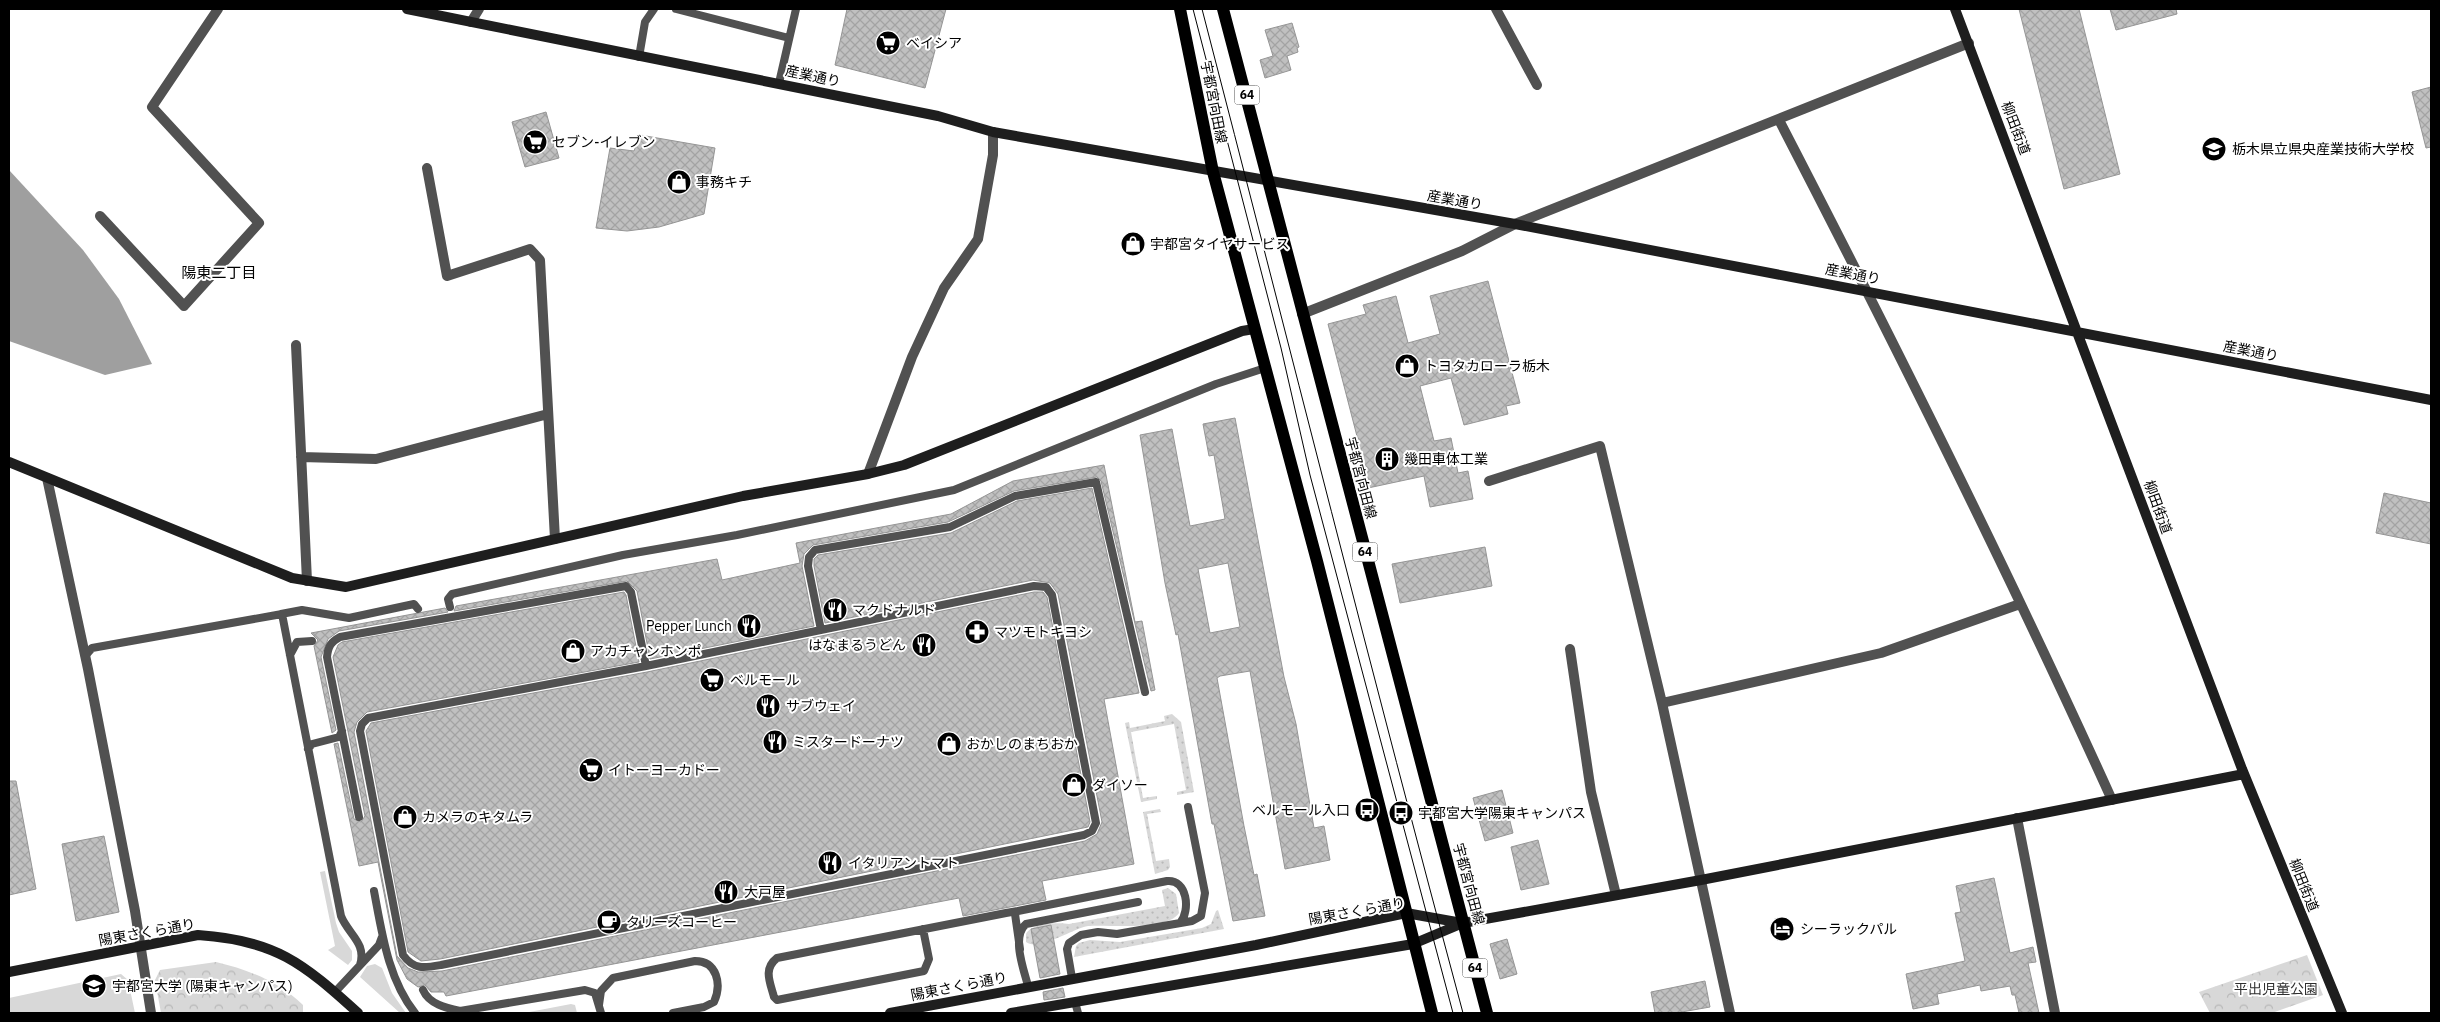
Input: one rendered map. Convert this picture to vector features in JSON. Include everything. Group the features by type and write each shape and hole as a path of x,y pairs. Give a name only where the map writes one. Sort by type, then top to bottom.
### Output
{"main road":[{"name":"宇都宮向田線","path":"1180,9 1213,172 1317,561 1432,1013"},
{"name":"宇都宮向田線","path":"1224,9 1302,314 1487,1013"}],"street":[{"path":"100,216 184,306 259,223 152,107 218,9"},
{"name":"産業通り","path":"407,9 938,116 993,132 1516,224 2431,400"},
{"path":"471,22 479,9"},
{"path":"1496,9 1537,85"},
{"name":"柳田街道","path":"1955,9 2244,774 2342,1013"},
{"path":"1302,314 1462,251 1516,224 1969,44"},
{"path":"1779,120 1867,290 2020,604 2112,800"},
{"path":"868,474 912,357 944,288 978,239 993,155 993,132"},
{"path":"427,168 447,276 530,249 540,260 555,539"},
{"path":"9,462 292,578 346,587 743,496 868,474 904,465 1242,331 1254,329"},
{"path":"296,346 307,581"},
{"path":"301,457 376,459 548,414"},
{"path":"1489,481 1600,446 1662,703 1730,1013"},
{"path":"47,478 85,656 135,911 151,1013"},
{"path":"1662,703 1881,653 2020,604"},
{"path":"1570,649 1591,792 1616,895"},
{"path":"1011,1013 1032,1011 1413,944 1463,923 1701,880 2244,774"},
{"path":"2017,818 2055,1013"},
{"name":"陽東さくら通り","path":"890,1013 1256,945 1406,913 1463,923"},
{"name":"陽東さくら通り","path":"9,972 198,935 226,937 284,954 301,964 358,1013"}],"lane":[{"path":"638,56 645,22 654,9"},
{"path":"676,9 789,38"},
{"path":"778,83 796,9"},
{"path":"450,607 448,599 452,594 623,555 725,537 954,490 1216,384 1265,368"},
{"path":"821,630 808,566 809,557 815,550 950,527 1014,496 1096,482 1145,692"},
{"path":"359,817 327,657 327,648 331,642 340,637 626,586 631,592 646,666"},
{"path":"1034,586 1046,587 1052,595 1096,823 1092,831 1084,835 441,965 417,968 409,964 404,955 396,916 360,731 362,724 368,718 646,666 1034,586"},
{"path":"85,656 92,648 302,610 349,618 414,604 418,609"},
{"path":"280,614 282,614 341,916 344,924 361,946 362,958 360,965"},
{"path":"290,655 297,642 312,641"},
{"path":"308,748 312,744 339,737 342,731"},
{"path":"1072,978 1067,949 1069,943 1081,935 1098,932 1116,934 1192,921 1201,916 1204,906 1203,881 1188,808"},
{"path":"923,929 929,959 924,972 777,1000 774,997 767,970 769,964 777,958 923,929 1006,913 1017,914 1174,880 1180,885 1188,910 1180,923"},
{"path":"374,891 383,936 398,985 405,1001 415,1013"},
{"path":"1020,949 1022,928 1026,924 1138,902"},
{"path":"1017,914 1020,949 1028,986"},
{"path":"335,992 379,945 383,936"},
{"path":"600,1009 601,991 614,978 694,961 707,963 712,967 718,982 714,1002 696,1010 674,1013"},
{"path":"423,990 426,996 442,1007 460,1011 585,990 595,993 600,1009"},
{"path":"1075,1002 1078,1013"}],"green space":[{"path":"1172,714 1181,722 1194,792 1177,795 1177,792 1186,790 1174,724 1131,732 1143,798 1157,796 1157,799 1141,802 1125,723 1129,722 1130,728 1165,721 1164,716"},
{"path":"1160,809 1161,812 1147,814 1156,861 1169,859 1170,867 1168,870 1155,874 1143,812"},
{"path":"325,871 339,932 352,951 352,960 348,965 328,950 335,946 320,872"},
{"path":"1168,888 1176,894 1179,913 1172,919 1162,923 1136,926 1088,926 1047,942 1032,944 1026,942 1026,934 1029,930 1039,925 1052,923 1069,924 1165,906 1162,890"},
{"path":"1218,910 1224,929 1074,957 1076,946 1079,943 1090,940 1120,942 1202,928 1211,924"},
{"name":"平出児童公園","path":"2307,955 2323,995 2272,1013 2210,1013 2199,992"},
{"path":"216,962 251,973 284,989 303,1005 303,1013 161,1013 155,980 160,970"},
{"path":"375,964 382,968 392,993 406,1013 400,1013 360,977 367,966"},
{"name":"宇都宮大学 (陽東キャンパス)","path":"121,974 128,980 135,1013 9,1013 9,998"},
{"path":"571,1004 575,1005 577,1013 524,1013"}],"shaded area":[{"path":"9,170 83,250 119,299 152,364 105,375 9,341"}],"building":[{"name":"ベイシア","path":"847,9 946,9 925,88 835,65"},
{"path":"2019,9 2079,9 2120,174 2064,189"},
{"path":"2110,9 2176,9 2177,14 2116,30"},
{"path":"1292,23 1299,47 1297,48 1298,52 1287,56 1291,70 1265,78 1260,60 1273,56 1265,30"},
{"path":"2431,87 2431,147 2426,148 2412,92"},
{"path":"546,112 559,158 525,167 512,122"},
{"path":"640,135 715,148 704,214 659,227 627,231 596,228 610,148 634,151"},
{"path":"1488,281 1520,403 1506,406 1508,414 1464,425 1451,378 1420,386 1434,441 1451,438 1458,473 1468,471 1473,499 1430,507 1424,476 1368,488 1359,444 1328,324 1366,314 1363,305 1396,296 1408,343 1440,334 1430,296"},
{"path":"1235,418 1284,677 1296,724 1314,828 1324,826 1330,860 1285,869 1250,671 1220,676 1217,678 1244,826 1254,875 1257,874 1265,916 1233,921 1214,824 1212,824 1178,634 1176,635 1165,583 1140,435 1172,429 1190,526 1225,519 1214,455 1209,456 1203,424","holes":["1228,563 1240,627 1210,633 1198,569"]},
{"path":"1104,465 1135,622 1142,621 1155,690 1151,691 1101,481 1097,477 1014,491 948,522 813,545 804,554 802,566 814,626 650,659 637,591 627,581 454,611 456,606 717,559 722,580 800,563 796,543 951,514 1013,481"},
{"path":"1092,488 1139,693 1104,699 1134,864 1042,881 1046,900 963,916 959,898 446,996 444,992 431,992 425,985 418,987 407,979 397,960 378,862 359,866 334,744 338,743 354,819 361,822 365,816 333,657 338,645 342,642 624,592 626,595 639,662 367,712 357,722 354,732 397,956 408,968 418,972 442,971 1085,841 1097,834 1102,822 1058,594 1050,583 1033,580 825,623 814,559 818,555 951,533 1017,501"},
{"path":"2384,493 2431,503 2431,544 2376,533"},
{"path":"1485,547 1492,586 1400,603 1392,564"},
{"path":"1034,592 1043,592 1047,597 1090,822 1088,827 440,959 421,961 408,952 366,731 371,723 647,672"},
{"path":"445,608 448,612 339,631 328,639 321,657 336,730 332,733 314,646 318,640 311,633"},
{"path":"9,781 16,781 36,889 9,895"},
{"path":"1502,790 1513,833 1485,841 1473,798"},
{"path":"104,836 119,912 76,921 62,844"},
{"path":"1538,840 1549,884 1521,890 1511,847"},
{"path":"1994,878 2010,953 2033,947 2036,962 2028,963 2039,1013 2019,1013 2015,995 2012,995 2010,986 1981,991 1980,985 1937,994 1939,1004 1913,1009 1906,974 1965,961 1955,913 1961,912 1956,886"},
{"path":"1051,925 1060,974 1040,978 1031,929"},
{"path":"1507,939 1517,974 1500,979 1490,944"},
{"path":"1705,981 1710,1007 1676,1013 1655,1013 1651,992"},
{"path":"1063,988 1065,997 1044,1000 1043,992"}],"tram line":[{"path":"1193,9 1281,348 1310,475 1453,1013"},
{"path":"1202,9 1463,1013"}],"place":[{"name":"ベイシア","path":"888,43"},
{"name":"セブン-イレブン","path":"535,142"},
{"name":"栃木県立県央産業技術大学校","path":"2214,149"},
{"name":"事務キチ","path":"679,182"},
{"name":"宇都宮タイヤサービス","path":"1133,244"},
{"name":"トヨタカローラ栃木","path":"1407,366"},
{"name":"幾田車体工業","path":"1387,459"},
{"name":"マクドナルド","path":"835,610"},
{"name":"Pepper Lunch","path":"749,626"},
{"name":"マツモトキヨシ","path":"977,632"},
{"name":"はなまるうどん","path":"924,645"},
{"name":"アカチャンホンポ","path":"573,651"},
{"name":"ベルモール","path":"712,680"},
{"name":"サブウェイ","path":"768,706"},
{"name":"ミスタードーナツ","path":"775,742"},
{"name":"おかしのまちおか","path":"949,744"},
{"name":"イトーヨーカドー","path":"591,770"},
{"name":"ダイソー","path":"1074,785"},
{"name":"ベルモール入口","path":"1367,810"},
{"name":"宇都宮大学陽東キャンパス","path":"1401,813"},
{"name":"カメラのキタムラ","path":"405,817"},
{"name":"イタリアントマト","path":"830,863"},
{"name":"大戸屋","path":"726,892"},
{"name":"タリーズコーヒー","path":"609,922"},
{"name":"シーラックパル","path":"1782,929"},
{"name":"宇都宮大学 (陽東キャンパス)","path":"94,986"}],"district":[{"name":"陽東二丁目","path":"219,273"}]}
